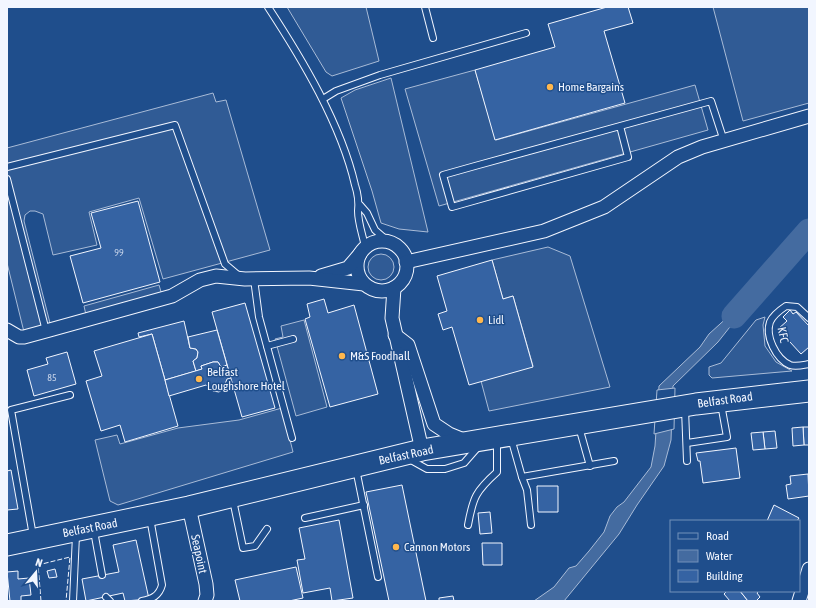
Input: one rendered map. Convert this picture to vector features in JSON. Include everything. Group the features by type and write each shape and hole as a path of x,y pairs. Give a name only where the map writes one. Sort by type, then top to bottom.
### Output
{"highway":[{"name":"Belfast Road","path":"7,545 189,508 422,450 643,412 689,411 721,401 809,391"}],"street":[{"path":"406,262 544,231 604,207 678,157 724,141 809,116"},
{"path":"309,278 348,268 363,251 373,243 381,241 390,243 400,250 406,262 404,277 394,288 378,291"},
{"path":"363,251 357,262 357,270 359,278 364,284"},
{"path":"7,330 19,337 46,332 172,296 200,280 216,276 249,279 309,278 364,284 378,291 392,318"},
{"path":"394,288 392,318 422,450"},
{"path":"395,335 408,345 434,424 449,434 490,438"},
{"name":"Seapoint","path":"189,508 207,588 205,601"},
{"path":"799,601 809,569"}],"lane":[{"path":"268,7 322,99 345,152 360,206 358,212 363,251"},
{"path":"425,7 433,38"},
{"path":"322,99 336,91 380,75 526,33"},
{"path":"620,126 628,157 452,207 443,175 620,126 711,101 724,141"},
{"path":"7,167 175,125 225,264 249,279 292,438"},
{"path":"7,179 46,332"},
{"path":"360,206 367,213 375,230 390,243"},
{"path":"216,276 225,264"},
{"name":"KFC","path":"809,318 801,310 792,306 786,306 775,315 770,322 769,332 777,354 791,365 809,364"},
{"path":"267,346 293,339"},
{"path":"34,539 11,410 70,395"},
{"path":"687,443 727,437 721,401"},
{"path":"687,461 689,411"},
{"path":"578,423 590,466"},
{"path":"402,455 427,469 444,468 464,463 490,438"},
{"path":"490,438 522,477 527,490 530,525"},
{"path":"468,525 472,500 482,486 497,472 490,438"},
{"path":"522,477 614,461"},
{"path":"355,466 378,577"},
{"path":"233,497 243,548 255,546 267,528"},
{"path":"305,518 364,505"},
{"path":"142,601 155,597 162,586 149,516"},
{"path":"85,530 102,575"},
{"path":"74,601 85,530"}],"shaded area":[{"path":"287,7 366,7 379,61 332,76 326,72"},
{"path":"713,7 809,7 809,103 743,121"},
{"path":"475,70 496,140 695,85 708,130 439,206 405,89"},
{"path":"391,78 428,232 399,229 381,223 341,98 355,90"},
{"path":"213,93 216,102 226,100 270,250 163,279 139,198 89,212 97,245 53,255 43,214 30,211 25,215 24,221 50,323 24,332 7,263 7,148"},
{"path":"548,247 570,256 610,387 489,411 481,381 533,366 513,296 503,299 492,260"},
{"path":"381,254 390,258 394,267 390,276 381,280 372,276 368,267 372,258"},
{"path":"159,285 162,295 86,315 84,306"},
{"path":"765,317 763,325 765,346 776,362 792,371 712,378 709,375 709,367 721,363 756,320"},
{"path":"304,320 327,407 296,416 275,339 283,337 281,326"},
{"path":"282,408 293,452 118,505 110,501 95,440 117,435 120,444 178,428 239,420"}],"water":[{"path":"731,314 737,318 718,342 673,386 671,440 664,466 619,534 564,601 534,601 554,587 569,568 576,566 604,532 610,516 617,507 624,502 651,467 655,446 659,386 700,347 709,334"}],"pier":[{"path":"675,388 674,429 654,434 657,390"}],"building":[{"name":"Home Bargains","path":"607,7 628,7 633,23 604,31 625,103 495,140 475,70 555,47 548,24"},
{"path":"138,201 160,282 83,303 70,256 101,248 91,213"},
{"name":"Lidl","path":"492,260 503,299 513,296 533,367 469,385 452,327 443,330 438,314 447,311 437,276"},
{"name":"M&S Foodhall","path":"324,299 328,313 354,305 378,394 330,407 305,319 310,317 307,304"},
{"path":"245,303 275,408 242,417 212,312"},
{"path":"790,310 793,314 796,312 809,326 809,347 801,354 778,329 787,321 783,317"},
{"path":"184,321 190,348 196,349 198,352 197,358 193,361 196,371 165,380 152,334 139,337 138,333"},
{"path":"217,330 227,365 221,367 218,362 213,362 201,366 202,369 196,371 193,361 197,358 198,352 196,349 190,348 188,337"},
{"path":"152,334 178,426 125,442 120,425 101,431 86,381 102,376 94,351"},
{"path":"67,352 76,384 34,396 27,370 48,364 46,358"},
{"name":"Belfast Loughshore Hotel","path":"218,362 221,367 227,365 231,378 227,379 223,389 219,392 213,391 206,385 169,396 165,380 202,369 201,366"},
{"path":"803,427 809,427 809,445 804,445"},
{"path":"803,427 804,445 793,446 792,428"},
{"path":"775,431 777,448 765,449 763,432"},
{"path":"763,432 765,449 753,450 751,433"},
{"path":"736,448 740,478 703,483 700,461 698,461 696,453"},
{"path":"11,470 18,509 7,510 7,471"},
{"path":"808,474 809,496 788,499 786,485 791,484 790,476"},
{"name":"Cannon Motors","path":"402,485 426,601 389,601 366,492"},
{"path":"537,486 558,486 558,512 538,512"},
{"path":"774,505 799,518 798,520 767,520"},
{"path":"490,512 492,533 480,534 478,513"},
{"path":"339,520 353,598 332,601 330,588 303,593 297,560 305,559 299,528"},
{"path":"136,540 149,599 125,601 123,593 86,601 82,579 119,572 113,545"},
{"path":"482,543 502,543 502,565 483,565"},
{"path":"296,567 303,598 289,601 240,601 235,580"},
{"path":"55,569 57,577 49,578 47,571"},
{"path":"18,571 18,579 29,578 31,595 21,596 21,601 10,601 7,572"},
{"path":"726,592 741,592 748,601 730,601 724,594"},
{"path":"741,592 758,592 757,593 760,597 756,601 748,601"},
{"path":"453,596 454,601 439,601 439,598"}],"waterway":[{"path":"734,316 809,231"}],"fence":[{"path":"41,601 38,565 70,557 66,601"}],"place":[{"name":"Home Bargains","path":"550,87"},
{"name":"Lidl","path":"480,320"},
{"name":"M&S Foodhall","path":"342,356"},
{"name":"Belfast Loughshore Hotel","path":"199,379"},
{"name":"Cannon Motors","path":"396,547"}]}
